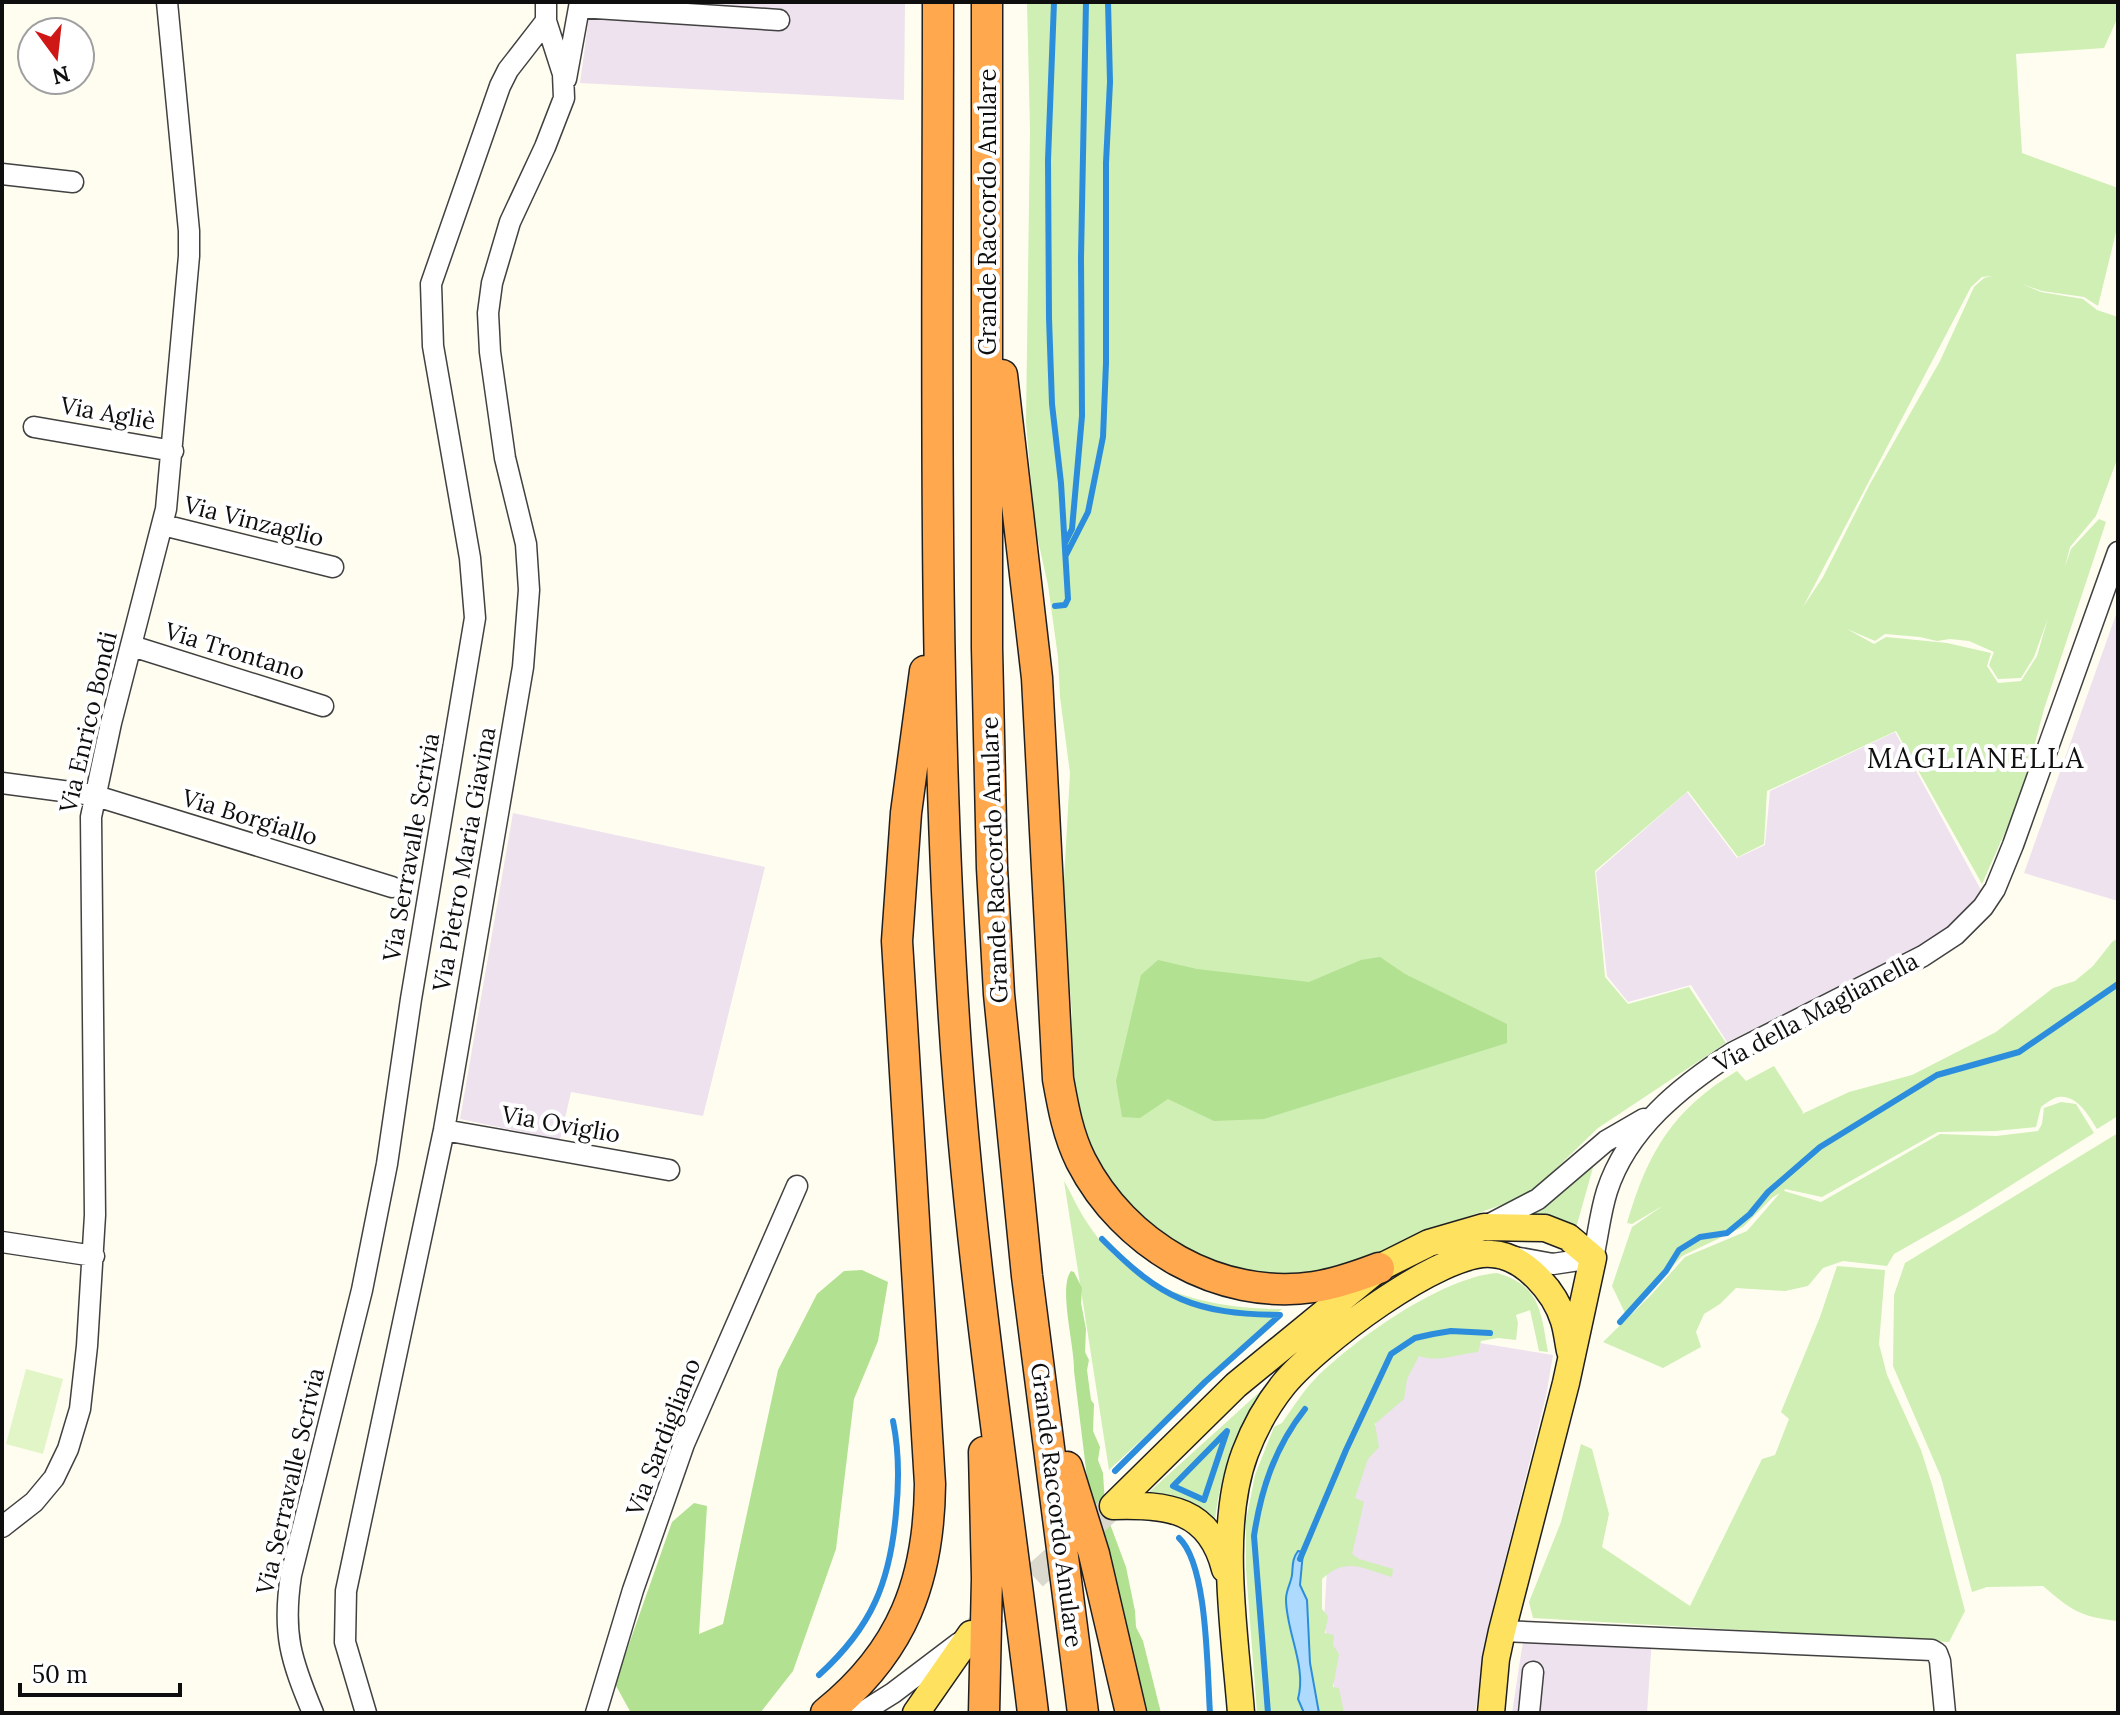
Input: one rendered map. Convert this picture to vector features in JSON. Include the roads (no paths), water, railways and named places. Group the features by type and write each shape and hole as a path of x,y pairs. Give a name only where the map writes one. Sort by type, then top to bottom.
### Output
{"highway":[{"name":"Grande Raccordo Anulare","path":"938,2 938,582 944,855 954,1025 983,1322 1033,1713"},
{"name":"Grande Raccordo Anulare","path":"987,2 987,648 992,884 1004,1060 1083,1713"},
{"path":"987,311 1004,386 1034,639 1058,1079 1067,1125 1080,1159 1097,1188 1138,1233 1172,1258 1209,1275 1244,1285 1297,1289 1342,1281 1379,1268"},
{"path":"826,1713 872,1667 902,1620 923,1565 928,1530 930,1484 897,941 906,813 938,582"},
{"path":"983,1322 987,1578 984,1713"},
{"path":"1041,1384 1094,1554 1131,1713"}],"main road":[{"path":"1232,1596 1220,1548 1196,1520 1159,1506 1113,1506 1236,1385 1379,1268 1437,1240 1484,1227 1545,1228 1568,1237 1593,1258"},
{"path":"1241,1713 1232,1596 1231,1511 1240,1468 1259,1421 1285,1383 1332,1340 1401,1290 1465,1259 1494,1254 1518,1264 1535,1276 1554,1299 1564,1322 1572,1358"},
{"name":"Via della Maglianella","path":"1491,1713 1502,1631 1572,1358 1593,1258"},
{"path":"916,1713 971,1634"}],"street":[{"name":"Via Enrico Bondi","path":"2,1527 34,1502 64,1459 75,1431 87,1346 94,1256 90,864 93,795 163,525 173,451 189,243 167,2"},
{"path":"580,4 779,20"},
{"name":"Via Pietro Maria Giavina","path":"366,1713 345,1642 346,1591 444,1130 523,667 529,590 526,544 505,458 490,352 488,313 492,283 510,222 564,98 580,4"},
{"path":"546,11 565,87"},
{"name":"Via Serravalle Scrivia","path":"305,1709 288,1640 286,1611 291,1575 362,1290 387,1164 428,896 474,629 474,586 470,558 433,346 431,284 500,86 546,11"},
{"path":"2,174 73,182"},
{"name":"Via Agliè","path":"34,427 173,451"},
{"name":"Via Vinzaglio","path":"163,525 333,567"},
{"name":"Via della Maglianella","path":"1593,1258 1612,1177 1633,1141 1661,1108 1700,1075 1734,1052 1923,956 1979,913 1995,889 2017,834 2118,552"},
{"name":"Via Trontano","path":"132,646 323,706"},
{"name":"Via Borgiallo","path":"2,783 93,795 392,887"},
{"path":"1484,1227 1538,1199 1606,1141 1661,1108"},
{"name":"Via Oviglio","path":"444,1130 669,1170"},
{"name":"Via Sardigliano","path":"596,1713 633,1590 684,1444 797,1186"},
{"path":"2,1242 94,1256"},
{"path":"1494,1254 1553,1264 1593,1258"},
{"path":"1502,1631 1932,1650 1940,1661 1945,1713"},
{"path":"861,1713 893,1693 971,1634"},
{"path":"1529,1713 1533,1672"}],"water":[{"path":"1298,1551 1303,1552 1300,1585 1307,1600 1310,1663 1319,1713 1304,1713 1298,1699 1300,1674 1286,1599"}],"waterway":[{"path":"1054,2 1048,160 1049,318 1052,404 1061,483 1068,599 1065,605 1055,606"},
{"path":"1065,543 1072,529 1082,416 1081,258 1086,2"},
{"path":"1066,555 1088,512 1103,437 1106,163 1110,82 1108,2"},
{"path":"1620,1322 1666,1271 1679,1250 1700,1237 1727,1233 1820,1147 1937,1075 2019,1052 2118,984"},
{"path":"1102,1239 1143,1276 1181,1299 1225,1311 1280,1315 1205,1382 1115,1471"},
{"path":"1300,1559 1391,1354 1415,1338 1433,1334 1451,1331 1490,1333"},
{"path":"1268,1713 1254,1536 1271,1469 1285,1438 1305,1409"},
{"path":"819,1675 853,1639 883,1582 897,1502 893,1421"},
{"path":"1173,1486 1204,1500 1227,1431 1174,1485"},
{"path":"1179,1538 1189,1552 1201,1594 1210,1713"}],"tunnel":[{"path":"976,1629 1113,1506"}],"district":[{"name":"MAGLIANELLA","path":"1976,758"}]}
